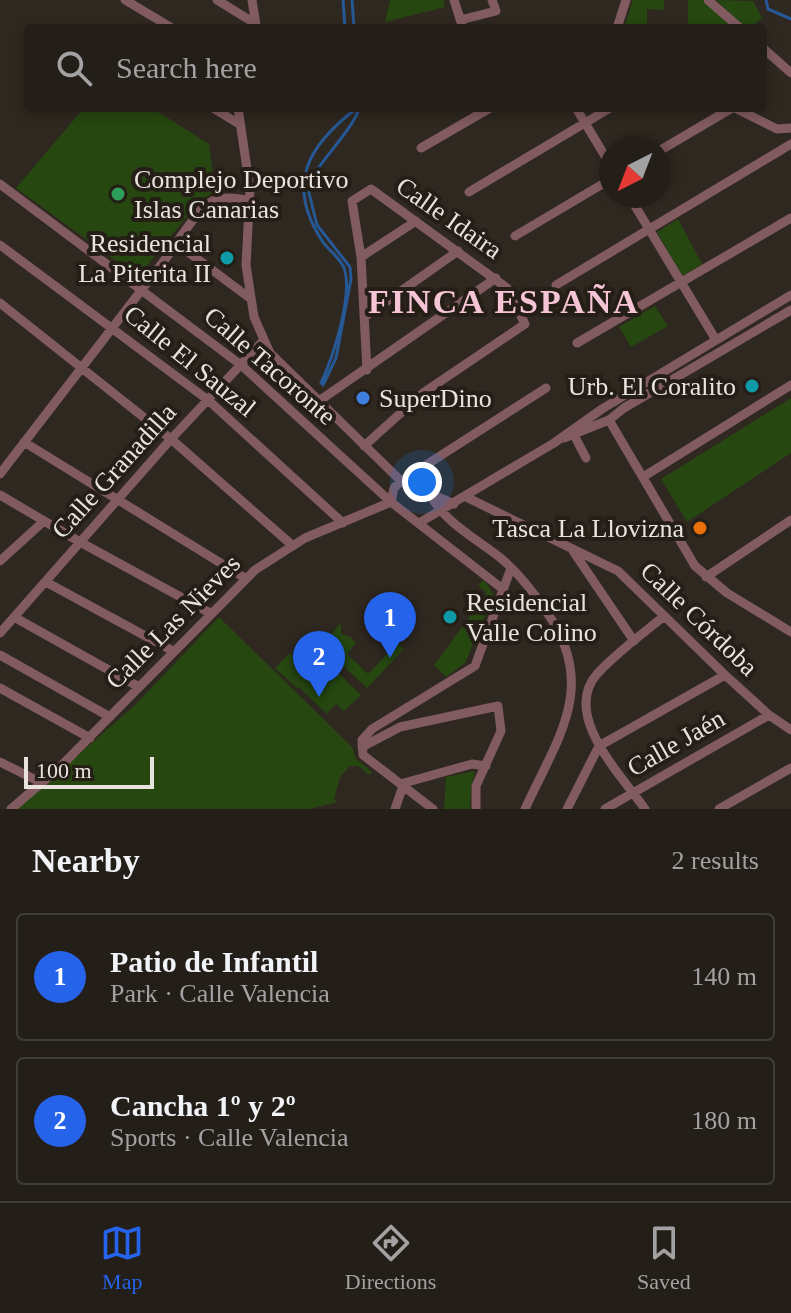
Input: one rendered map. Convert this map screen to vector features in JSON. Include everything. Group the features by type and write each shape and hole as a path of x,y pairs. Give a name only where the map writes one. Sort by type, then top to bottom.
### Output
{"street":[{"path":"125,0 165,24"},
{"path":"217,0 253,24"},
{"path":"252,0 256,24"},
{"path":"454,0 461,24 496,11 492,0"},
{"path":"618,24 626,0"},
{"path":"708,0 735,24"},
{"path":"767,52 791,73"},
{"path":"220,112 239,124"},
{"path":"238,112 250,201 246,265 251,300 263,341 270,353 401,481 453,505"},
{"path":"421,148 483,112"},
{"path":"578,112 599,146"},
{"path":"469,192 603,112"},
{"path":"671,144 727,112"},
{"path":"742,112 777,129 791,128"},
{"path":"556,285 791,144"},
{"name":"Calle Tacoronte","path":"0,184 241,365 391,502 504,590"},
{"path":"515,236 599,186"},
{"name":"Calle Idaira","path":"364,446 423,393 525,324 507,288 496,278 371,189 352,201 361,257 367,370"},
{"path":"250,201 237,197 211,200 179,239 180,246 251,300"},
{"path":"636,208 716,340"},
{"path":"577,343 791,218"},
{"path":"361,257 416,221"},
{"name":"Calle El Sauzal","path":"0,245 208,400 343,523"},
{"path":"0,474 173,249 180,246"},
{"path":"364,317 458,251"},
{"path":"319,401 496,278"},
{"path":"419,523 607,415 716,340 791,295"},
{"path":"0,303 171,439 293,546"},
{"path":"558,441 574,435 791,310"},
{"name":"Calle Granadilla","path":"0,633 171,439 263,341"},
{"path":"643,477 791,385"},
{"path":"391,502 394,488 401,481 546,388"},
{"path":"607,415 695,566 727,593 791,632"},
{"path":"574,435 586,458"},
{"path":"24,442 245,578"},
{"path":"0,495 210,613"},
{"path":"431,496 439,511 511,568 526,584 558,628 571,657 573,688 566,720 525,809"},
{"name":"Calle Córdoba","path":"466,497 618,571 725,675 769,715 791,730"},
{"name":"Calle Las Nieves","path":"11,809 90,738 245,578 293,546 391,502"},
{"path":"453,505 449,512 460,527"},
{"path":"706,577 791,520"},
{"path":"0,561 44,521"},
{"path":"571,548 634,641"},
{"path":"433,809 363,755 362,740 372,729 475,666 511,568"},
{"path":"504,590 516,581 526,584"},
{"path":"46,582 173,651"},
{"path":"14,617 139,687"},
{"path":"645,809 599,746 588,719 587,691 596,675 663,617"},
{"path":"0,655 110,717"},
{"path":"567,809 599,746 725,675"},
{"path":"0,688 90,738"},
{"path":"362,747 400,727 498,706 501,731 476,786 476,809"},
{"name":"Calle Jaén","path":"605,809 769,715"},
{"path":"0,762 42,783"},
{"path":"395,809 404,783 472,764 486,766"},
{"path":"719,809 791,768"}],"green space":[{"path":"390,0 443,0 445,7 385,22"},
{"path":"633,0 664,0 664,10 647,9 647,24 625,24"},
{"path":"688,0 702,0 730,24 688,24"},
{"path":"716,0 753,1 762,18 755,24 742,24"},
{"name":"Complejo Deportivo Islas Canarias","path":"81,112 158,112 209,144 215,192 200,200 138,277 16,188"},
{"path":"678,219 702,264 682,276 657,232"},
{"path":"655,306 668,326 631,347 619,327"},
{"path":"791,398 791,453 687,522 661,479"},
{"path":"484,580 494,595 465,663 446,677 434,665 487,593 478,585"},
{"path":"219,617 352,747 356,759 372,772 369,775 359,766 350,766 340,777 334,799 338,802 309,809 17,809 135,705"},
{"path":"376,622 404,649 367,688 330,654 339,644 331,634 341,623 341,634 356,643 347,654 368,674 391,650 369,629"},
{"path":"290,653 296,659 294,667 300,671 305,667 311,673 308,677 311,680 327,662 361,695 344,711 336,704 327,714 275,668"},
{"path":"475,771 470,809 444,809 446,777"}],"waterway":[{"path":"343,0 345,24"},
{"path":"352,0 354,24"},
{"path":"766,0 768,9 791,19"},
{"path":"321,383 340,328 346,297 345,271 312,221 305,202 304,185 314,152 352,112"},
{"path":"323,385 336,358 351,279 350,267 317,225 307,185 357,112"}],"place":[{"name":"Complejo Deportivo Islas Canarias","path":"118,194"},
{"name":"Residencial La Piterita II","path":"227,258"},
{"name":"Urb. El Coralito","path":"752,386"},
{"name":"SuperDino","path":"363,398"},
{"name":"Tasca La Llovizna","path":"700,528"},
{"name":"Residencial Valle Colino","path":"450,617"},
{"name":"Patio de Infantil","path":"390,658"},
{"name":"Cancha 1º y 2º","path":"319,697"}],"district":[{"name":"FINCA ESPAÑA","path":"504,301"}]}
